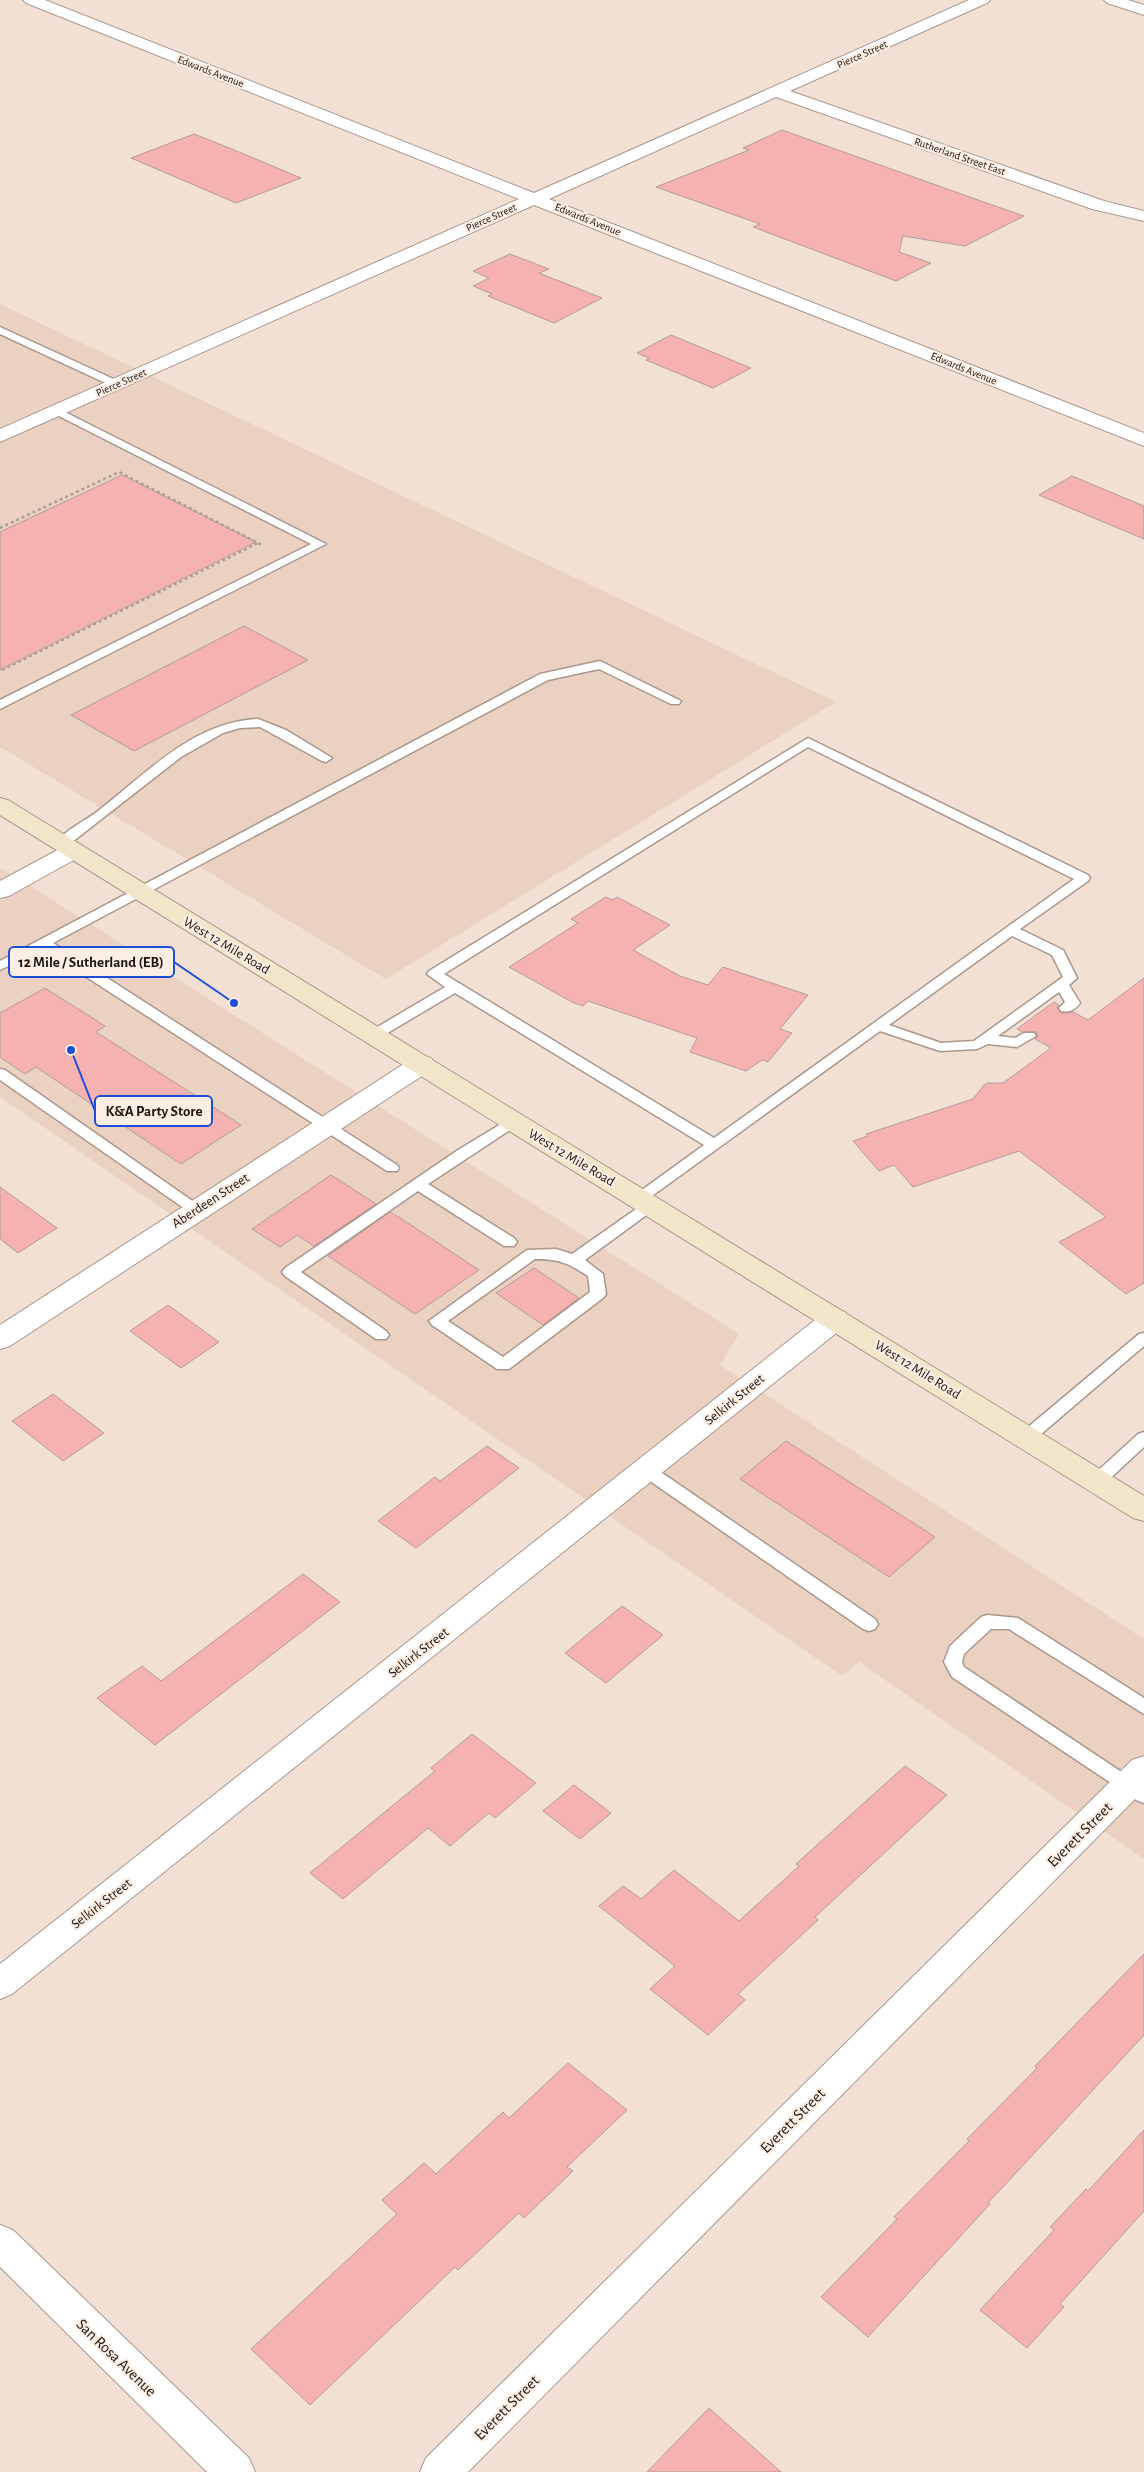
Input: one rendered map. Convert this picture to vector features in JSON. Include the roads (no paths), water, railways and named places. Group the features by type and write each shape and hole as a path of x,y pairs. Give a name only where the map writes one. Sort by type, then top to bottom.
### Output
{"main road":[{"name":"West 12 Mile Road","path":"0,805 1144,1510"}],"street":[{"name":"Edwards Avenue","path":"31,0 1144,440"},
{"name":"Pierce Street","path":"0,436 982,0"},
{"path":"1112,0 1144,10"},
{"name":"Rutherland Street East","path":"776,92 1098,205 1144,216"},
{"path":"0,892 68,847"},
{"name":"Aberdeen Street","path":"0,1338 422,1064"},
{"name":"Selkirk Street","path":"0,1984 836,1319"},
{"name":"Everett Street","path":"440,2472 1138,1784"},
{"name":"San Rosa Avenue","path":"0,2242 235,2472"}],"lane":[{"path":"0,330 116,384"},
{"path":"0,704 320,544 57,410"},
{"path":"0,966 544,677 600,665 675,701"},
{"path":"68,847 105,812 163,764 220,730 240,723 260,724 326,758"},
{"path":"574,1260 714,1144 1083,878 808,742 434,974 714,1144"},
{"path":"878,1026 940,1047 977,1045 1070,978 1058,953 1011,930"},
{"path":"43,943 392,1168"},
{"path":"1061,984 1073,1003 1066,1008"},
{"path":"374,1035 455,987"},
{"path":"984,1039 1017,1043 1028,1036"},
{"path":"0,1073 196,1210"},
{"path":"381,1335 290,1272 463,1153 514,1121"},
{"path":"419,1184 509,1242"},
{"path":"532,1254 556,1254 574,1260 595,1274 598,1294 503,1365 437,1321 532,1254"},
{"path":"1027,1437 1144,1338"},
{"path":"1097,1481 1144,1438"},
{"path":"646,1470 869,1624"},
{"path":"1138,1784 958,1672 953,1662 956,1651 987,1622 1012,1623 1144,1707"}],"place":[{"name":"12 Mile / Sutherland (EB)","path":"234,1003"},
{"name":"K&A Party Store","path":"71,1050"}]}
